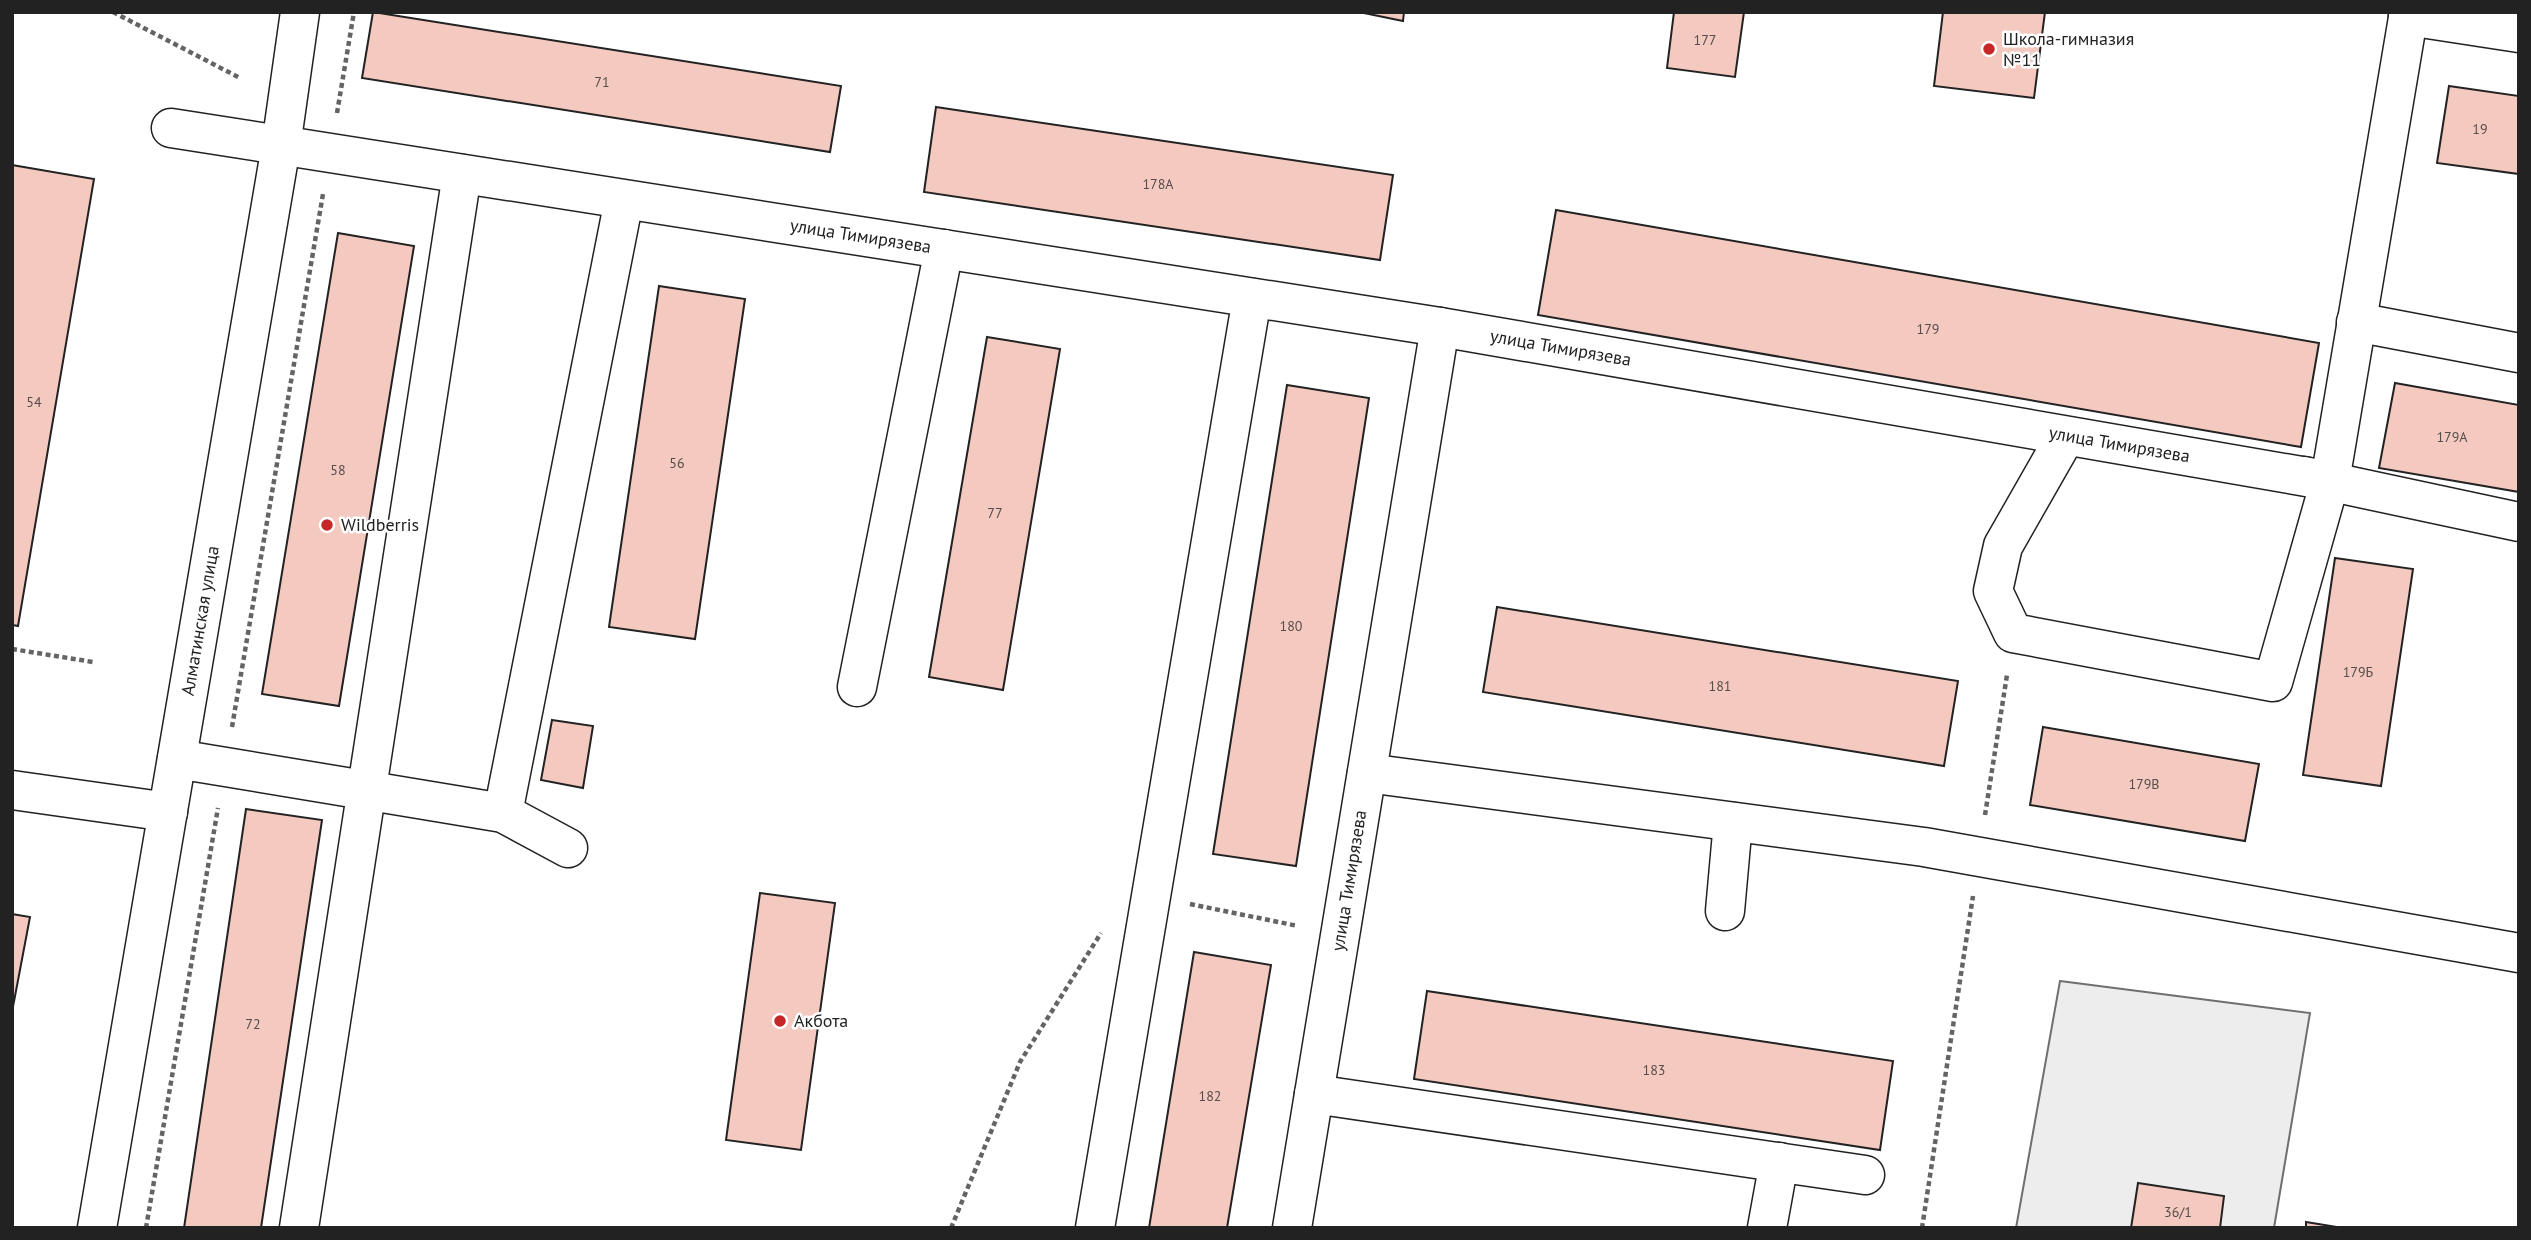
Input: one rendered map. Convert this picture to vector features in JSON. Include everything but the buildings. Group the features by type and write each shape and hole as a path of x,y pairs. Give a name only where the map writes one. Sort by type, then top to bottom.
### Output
{"street":[{"name":"Алматинская улица","path":"97,1228 281,146 300,12"},
{"path":"2064,439 2003,546 1993,591 2013,632 2273,682 2330,481 2408,14 2519,33"},
{"name":"улица Тимирязева","path":"171,128 1440,327 2330,481"},
{"path":"299,1228 462,174"},
{"path":"503,813 624,200"},
{"path":"857,687 944,249"},
{"path":"1095,1228 1252,298"},
{"path":"2356,322 2519,353"},
{"name":"улица Тимирязева","path":"1292,1228 1440,327"},
{"path":"1440,327 2064,439 2330,481 2519,522"},
{"path":"177,759 503,813 569,848"},
{"path":"1367,773 1924,847 2519,953"},
{"path":"12,790 168,812"},
{"path":"1725,911 1733,822"},
{"path":"1314,1094 1865,1174"},
{"path":"1767,1228 1779,1162"}],"path":[{"path":"113,12 240,78"},
{"path":"146,1228 354,12"},
{"path":"1984,822 2013,632"},
{"path":"12,649 93,662"},
{"path":"1922,1228 1974,890"}],"shaded area":[{"path":"2060,981 2310,1013 2274,1228 2016,1228"}],"place":[{"name":"Школа-гимназия №11","path":"1989,49"},
{"name":"Wildberris","path":"327,525"},
{"name":"Акбота","path":"780,1021"}]}
